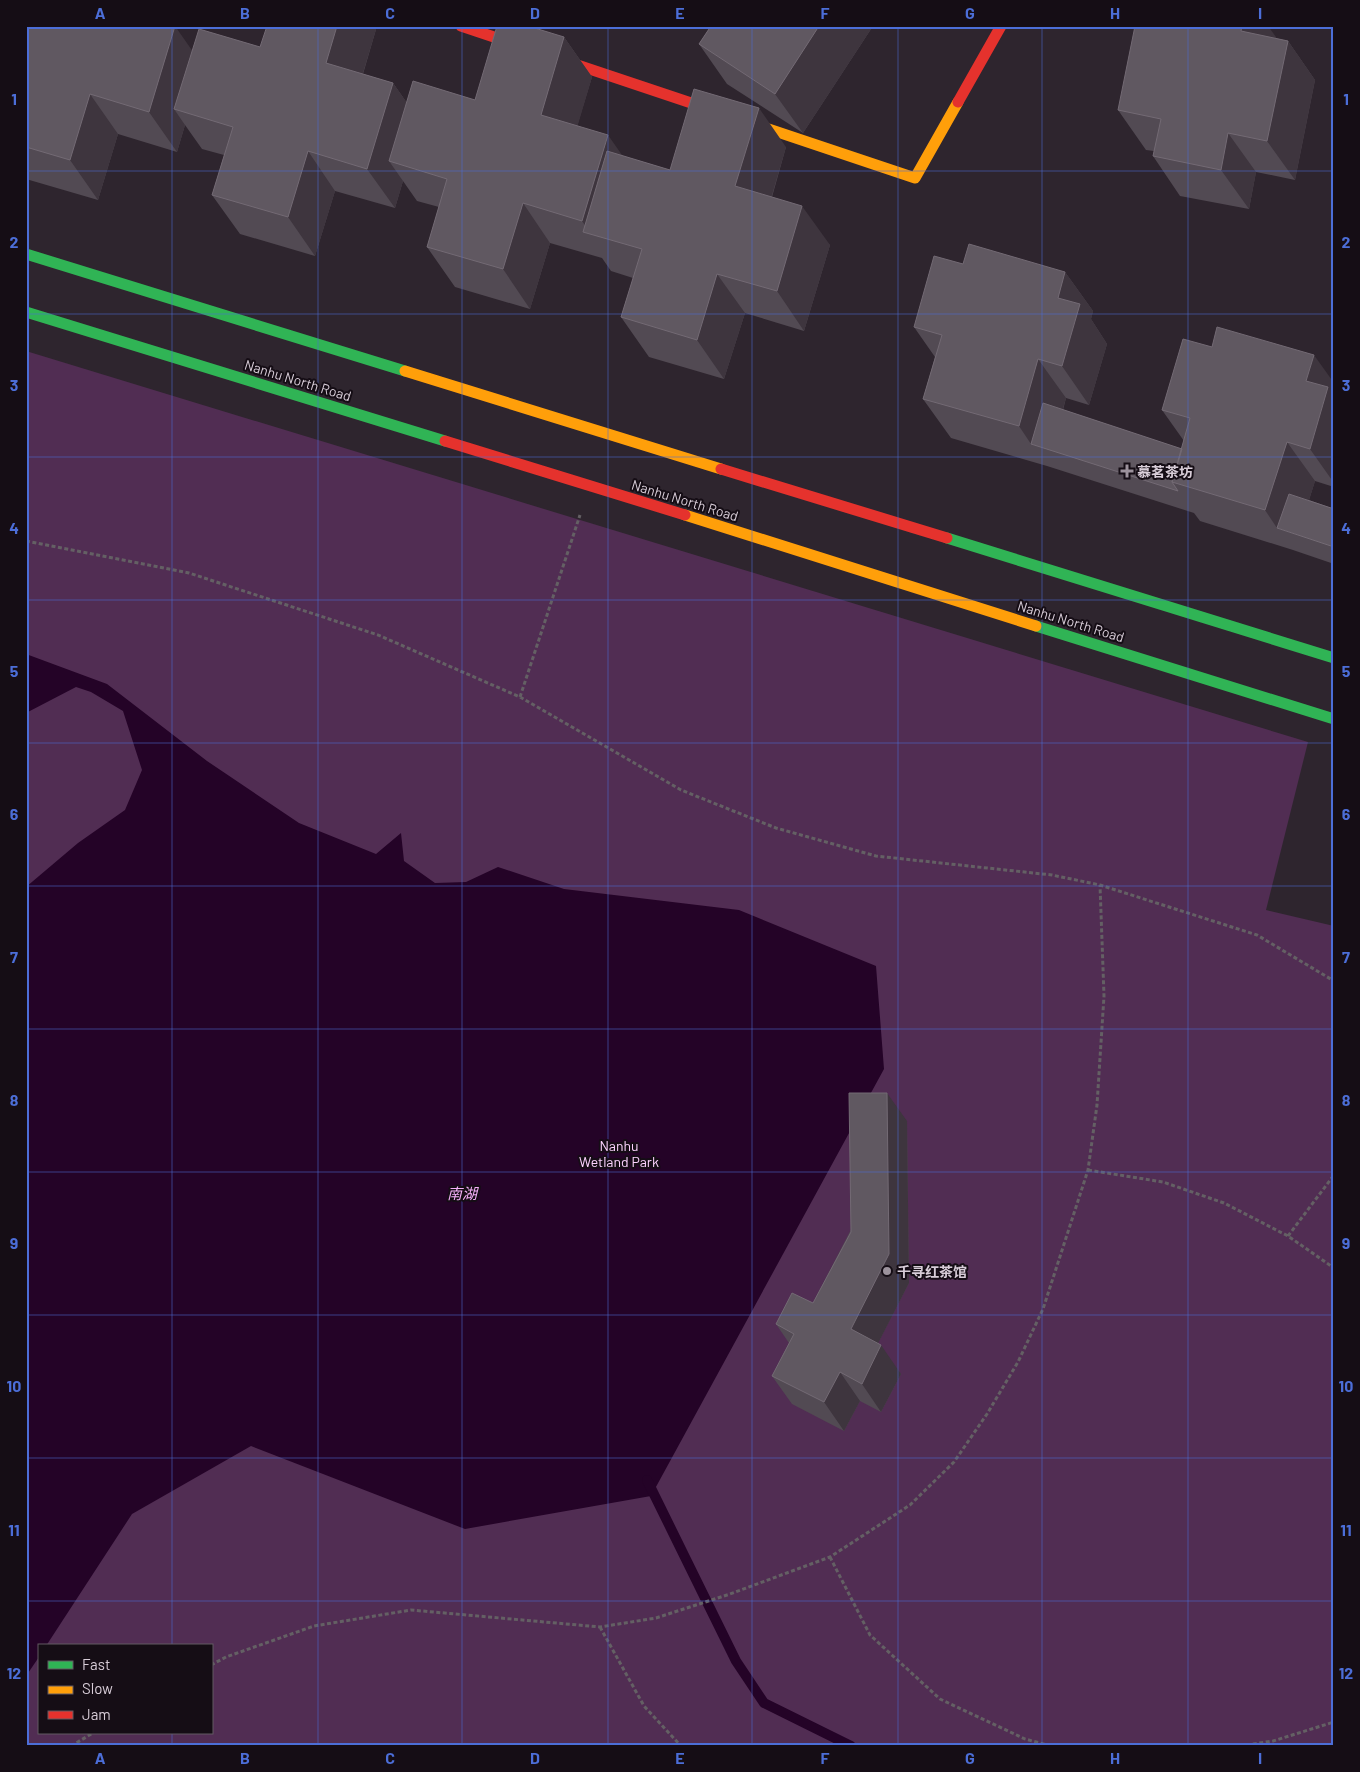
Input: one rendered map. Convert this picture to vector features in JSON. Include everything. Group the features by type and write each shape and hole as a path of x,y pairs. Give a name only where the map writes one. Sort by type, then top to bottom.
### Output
{"main road":[{"path":"461,26 915,178 1001,26"},
{"path":"26,254 1334,658"},
{"name":"Nanhu North Road","path":"26,312 1334,719"}],"path":[{"path":"520,697 589,486"},
{"path":"26,541 189,573 378,635 520,697 681,790 776,828 876,856 1052,875 1100,886 1257,935 1334,981"},
{"path":"212,1664 226,1657 314,1626 411,1610 600,1627 656,1618 730,1594 830,1557 910,1505 954,1462 987,1414 1018,1362 1043,1309 1088,1170 1096,1105 1104,996 1100,886"},
{"path":"1088,1170 1163,1182 1224,1203 1288,1236 1334,1268"},
{"path":"1288,1236 1334,1175"},
{"path":"830,1557 870,1635 940,1699 1024,1739 1051,1746"},
{"path":"600,1627 644,1706 682,1746"},
{"path":"1240,1746 1274,1740 1334,1722"},
{"path":"71,1746 90,1734"}],"green space":[{"name":"Nanhu Wetland Park","path":"26,351 1308,742 1266,910 1334,926 1334,1746 26,1746"}],"water":[{"name":"南湖","path":"26,654 107,684 207,761 299,823 376,854 401,833 404,861 435,883 466,882 498,867 564,889 739,910 876,966 884,1069 651,1496 465,1529 251,1446 132,1514 47,1644 38,1644 38,1658 26,1676 26,887 78,843 125,810 142,770 123,711 91,692 76,687 26,713"}],"building":[{"path":"26,26 175,26 149,112 90,94 70,160 26,147"},
{"path":"267,26 337,26 326,63 393,83 367,169 308,151 288,217 212,195 233,127 174,109 199,29 260,47"},
{"path":"497,26 528,26 564,37 541,115 608,135 582,221 523,203 503,269 427,247 447,179 389,161 413,81 475,100"},
{"path":"711,26 819,26 775,94 699,44"},
{"path":"1135,26 1242,26 1241,31 1288,41 1267,141 1228,133 1221,170 1153,156 1161,119 1118,110"},
{"path":"694,89 759,108 735,186 802,206 777,291 717,274 697,340 621,317 642,249 583,232 607,151 670,170"},
{"path":"969,244 1065,272 1058,298 1080,304 1062,366 1038,359 1019,426 923,399 942,335 914,327 934,256 963,264"},
{"path":"1217,327 1314,355 1306,381 1328,387 1310,449 1287,442 1265,510 1172,482 1190,418 1162,410 1183,339 1212,347"},
{"path":"1043,403 1182,449 1172,482 1178,491 1031,444"},
{"path":"1289,494 1334,509 1334,547 1277,528"},
{"path":"849,1093 887,1093 889,1254 851,1329 881,1345 862,1384 840,1372 824,1402 772,1376 794,1334 776,1324 792,1293 813,1303 851,1232"}],"waterway":[{"path":"647,1480 736,1661 764,1703 851,1746"}],"traffic: fast":[{"path":"26,254 405,371"},
{"path":"26,312 445,441"},
{"path":"947,538 1334,658"},
{"path":"1036,626 1334,719"}],"traffic: slow":[{"path":"751,123 915,178 958,102"},
{"path":"405,371 721,469"},
{"path":"685,515 1036,626"}],"traffic: jam":[{"path":"461,26 751,123"},
{"path":"958,102 1001,26"},
{"path":"445,441 685,515"},
{"path":"721,469 947,538"}],"place":[{"name":"慕茗茶坊","path":"1127,471"},
{"name":"千寻红茶馆","path":"887,1271"}]}
